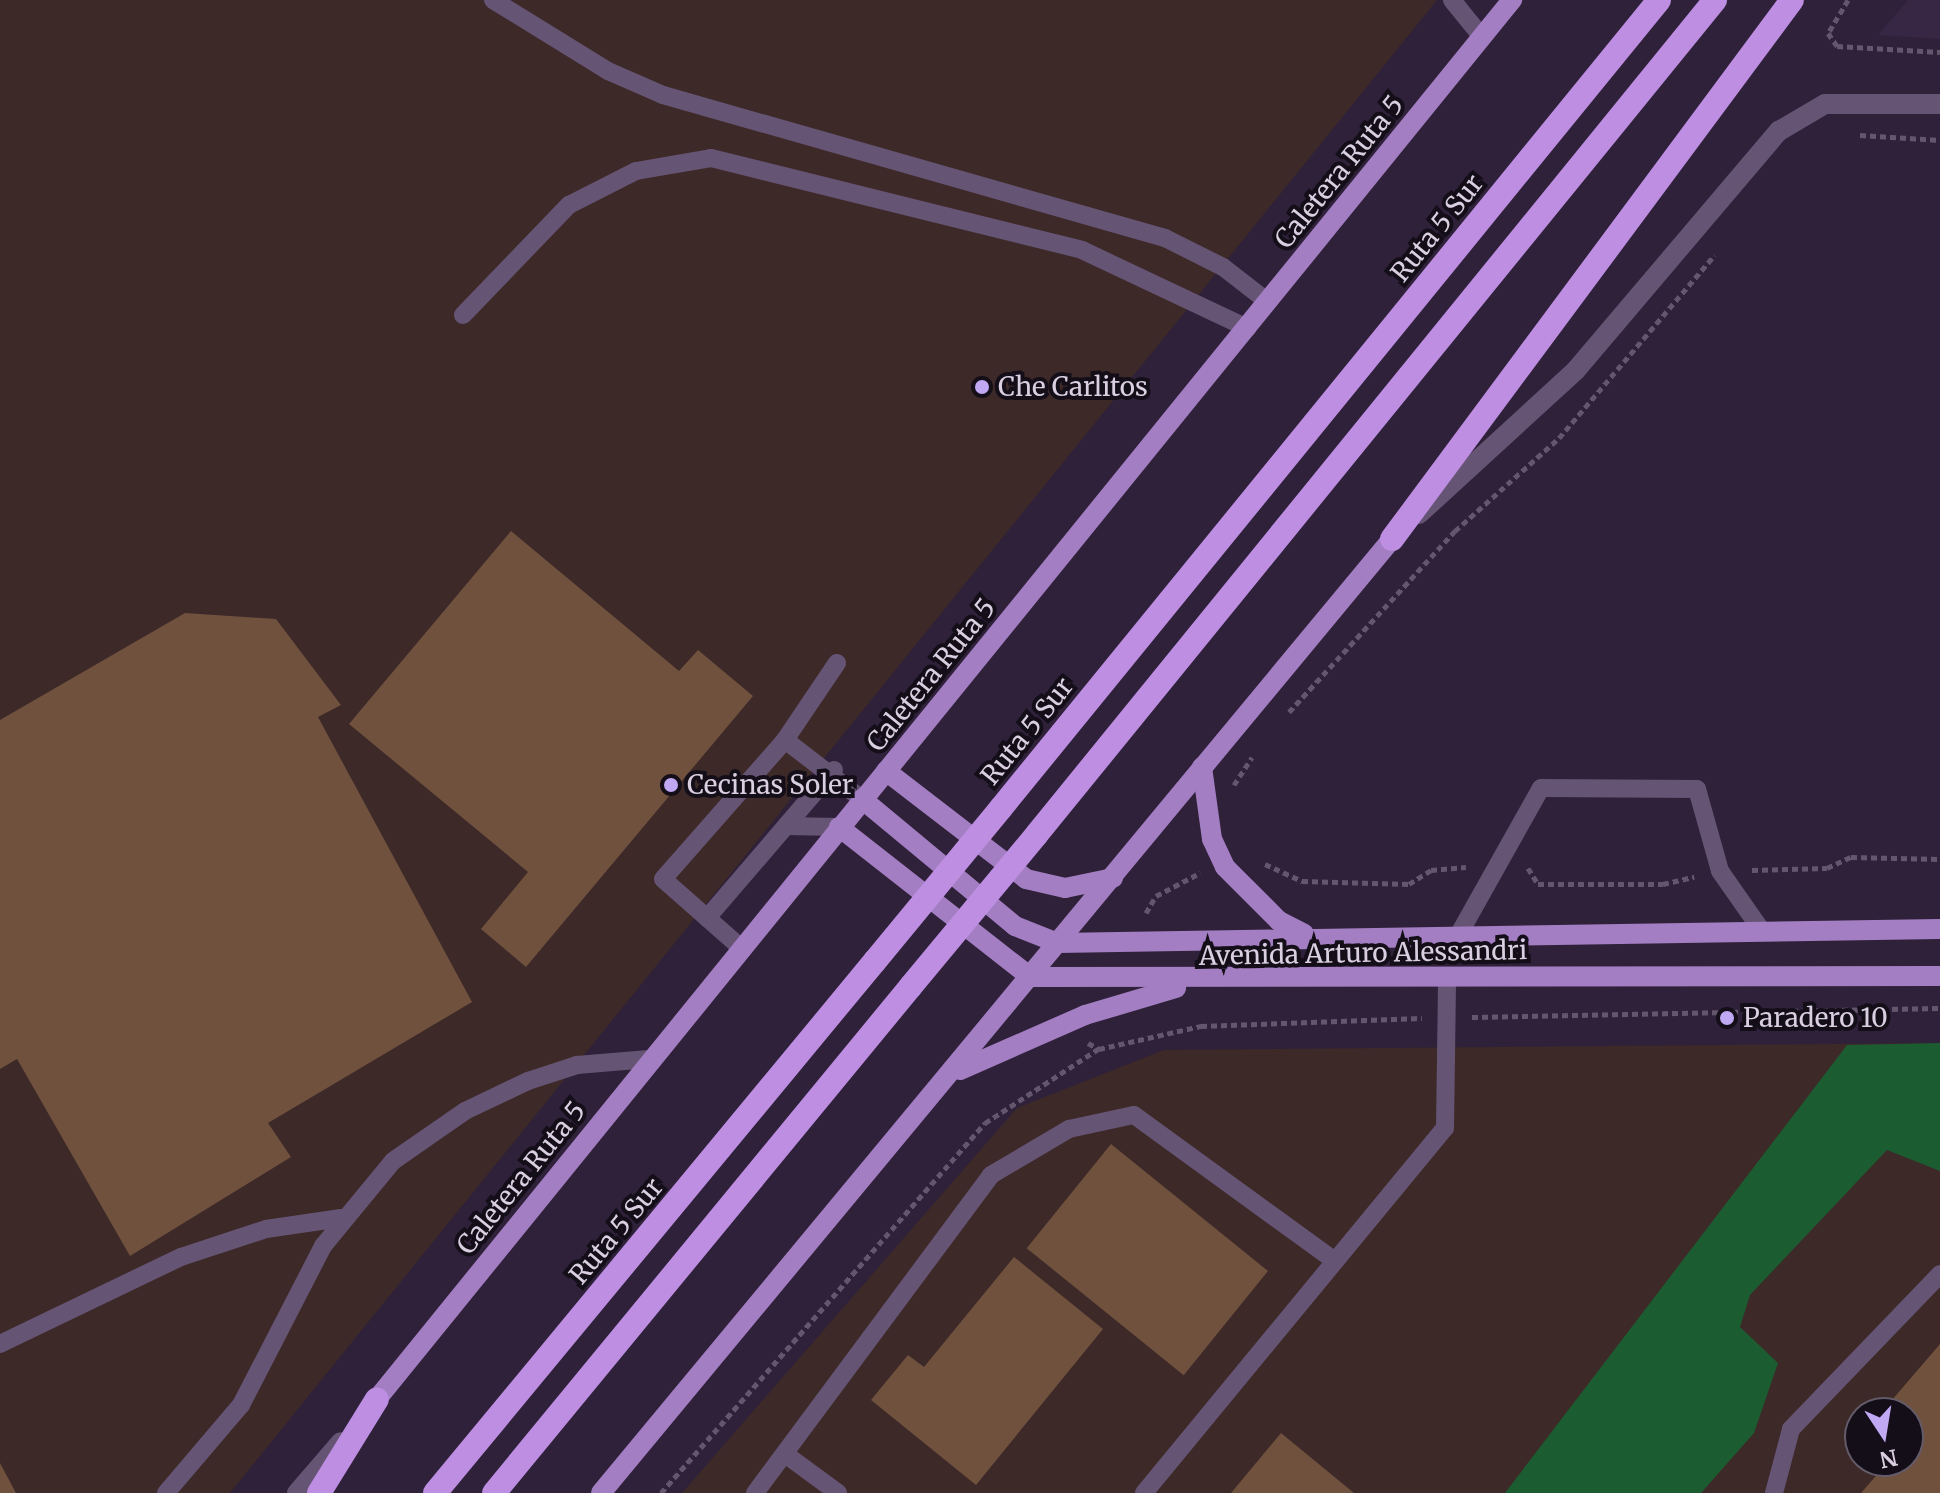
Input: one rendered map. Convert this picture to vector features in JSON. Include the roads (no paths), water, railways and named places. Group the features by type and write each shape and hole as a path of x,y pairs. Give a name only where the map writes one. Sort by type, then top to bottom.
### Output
{"highway":[{"name":"Ruta 5 Sur","path":"435,1493 1001,808 1659,0"},
{"path":"494,1493 1037,834 1715,0"},
{"path":"1392,539 1792,0"},
{"path":"319,1493 377,1399"}],"main road":[{"name":"Caletera Ruta 5","path":"377,1399 739,946 886,771 1512,0"},
{"path":"601,1493 957,1071 1030,977 1392,539"},
{"path":"1202,767 1212,839 1225,867 1279,921 1307,936"},
{"path":"886,771 1026,879 1065,888 1113,878"},
{"name":"Avenida Arturo Alessandri","path":"862,799 1015,926 1058,943 1307,936 1940,929"},
{"path":"839,827 1030,977"},
{"name":"Avenida Arturo Alessandri","path":"1030,977 1199,982 1447,977 1940,976"},
{"path":"957,1071 1050,1029 1199,982"}],"street":[{"path":"1392,539 1576,370 1779,131 1825,104 1940,104"},
{"name":"Caletera Ruta 5","path":"297,1493 377,1399"}],"lane":[{"path":"493,0 608,71 663,95 1165,238 1223,267 1268,302"},
{"path":"1452,0 1482,37"},
{"path":"463,315 569,205 636,171 711,158 1082,250 1247,328"},
{"path":"739,946 663,879 785,740 837,663"},
{"path":"785,740 834,770 862,799"},
{"path":"707,918 834,770"},
{"path":"1459,934 1541,788 1697,789 1720,871 1762,931"},
{"path":"786,826 839,827"},
{"path":"1144,1493 1445,1128 1449,1017 1447,977"},
{"path":"166,1493 260,1375 341,1218 393,1161 465,1111 552,1071 649,1059"},
{"path":"755,1493 991,1175 1069,1129 1134,1115 1335,1261"},
{"path":"0,1344 181,1257 266,1229 341,1218"},
{"path":"1774,1493 1791,1429 1940,1274"},
{"path":"785,1454 838,1493"}],"place":[{"name":"Che Carlitos","path":"982,387"},
{"name":"Cecinas Soler","path":"671,785"},
{"name":"Paradero 10","path":"1727,1018"}]}
